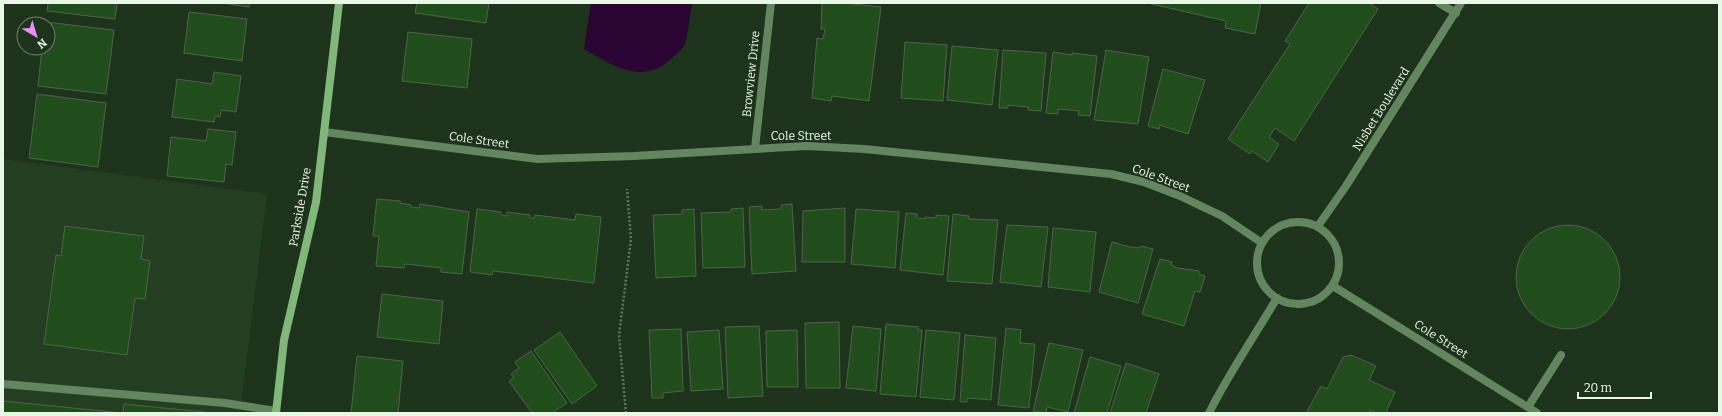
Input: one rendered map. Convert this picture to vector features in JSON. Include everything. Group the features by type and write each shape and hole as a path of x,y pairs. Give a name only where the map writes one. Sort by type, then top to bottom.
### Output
{"main road":[{"name":"Parkside Drive","path":"276,412 284,340 316,202 339,3"}],"street":[{"name":"Browview Drive","path":"755,148 770,3"},
{"path":"1439,3 1456,13"},
{"name":"Nisbet Boulevard","path":"1318,226 1346,186 1461,3"},
{"name":"Cole Street","path":"324,132 537,159 634,156 807,146 864,149 1112,174 1144,182 1180,196 1222,216 1262,243"},
{"path":"1293,222 1306,222 1318,226 1327,233 1334,242 1338,252 1340,264 1338,275 1333,286 1324,295 1313,302 1301,304 1288,303 1277,298 1267,290 1260,279 1257,267 1258,254 1262,243 1270,233 1280,226 1293,222"},
{"name":"Cole Street","path":"1333,286 1537,413"},
{"path":"1209,413 1225,381 1277,298"},
{"path":"1528,407 1561,355"},
{"path":"3,384 225,403 276,412"}],"path":[{"path":"626,413 619,335 631,239 627,189"}],"shaded area":[{"path":"591,3 692,3 688,32 684,46 671,59 660,67 649,71 638,72 627,70 605,61 584,49"},
{"path":"3,159 267,194 240,413 3,413"}],"building":[{"path":"48,3 117,3 115,19 47,11"},
{"path":"221,3 250,3 249,7"},
{"path":"417,3 489,3 486,23 415,13"},
{"path":"822,3 844,3 881,7 869,101 832,96 831,101 812,98 817,38 823,39 825,29 821,29"},
{"path":"1147,3 1261,3 1255,34 1225,28 1226,21"},
{"path":"1309,3 1369,3 1378,9 1294,141 1275,128 1269,137 1279,144 1268,162 1252,151 1250,154 1228,139 1290,44 1285,41"},
{"path":"189,12 247,19 242,61 184,53"},
{"path":"56,23 114,30 106,94 38,86 41,56 56,56"},
{"path":"408,32 472,39 467,88 402,81"},
{"path":"905,42 947,45 943,101 901,98"},
{"path":"952,46 998,50 992,105 947,100"},
{"path":"1003,50 1046,53 1041,111 1028,110 1028,107 1008,105 1008,108 999,108"},
{"path":"1106,50 1149,57 1138,124 1094,120"},
{"path":"1053,52 1072,55 1072,53 1097,56 1090,116 1078,115 1079,111 1058,109 1058,114 1046,113"},
{"path":"1163,69 1205,80 1188,134 1160,125 1159,129 1148,126"},
{"path":"214,72 241,76 236,112 221,110 220,117 215,116 214,122 172,117 177,79 212,84"},
{"path":"37,94 106,103 98,167 29,158"},
{"path":"208,129 236,132 232,165 226,164 224,182 167,176 171,137 206,141"},
{"path":"377,199 400,201 400,203 411,205 411,207 419,208 420,204 469,212 462,274 441,272 441,268 405,264 404,268 376,266 379,236 373,236"},
{"path":"792,204 796,271 752,274 749,207 762,206 762,210 781,209 781,205"},
{"path":"743,208 745,267 703,268 701,213 731,212 731,209"},
{"path":"845,208 845,262 802,262 803,211"},
{"path":"477,209 501,212 501,215 507,216 507,212 530,215 530,218 535,218 535,215 575,220 576,214 601,217 594,283 493,271 492,275 470,272"},
{"path":"694,209 696,276 656,278 653,215 682,214 682,210"},
{"path":"856,209 899,212 895,268 851,264"},
{"path":"906,213 917,214 917,218 925,219 925,217 936,218 936,215 949,216 943,275 900,270"},
{"path":"953,214 969,216 969,219 998,220 992,284 947,281"},
{"path":"1007,225 1048,227 1041,287 1000,282"},
{"path":"1568,225 1588,229 1605,240 1616,257 1620,277 1616,297 1605,314 1588,325 1568,329 1548,325 1531,314 1520,297 1516,277 1520,257 1531,240 1548,229"},
{"path":"65,226 144,236 141,259 150,261 145,299 135,298 127,355 44,344 56,255 61,256"},
{"path":"1053,228 1096,232 1090,292 1048,287"},
{"path":"1112,242 1130,247 1140,248 1141,246 1153,249 1138,303 1099,292"},
{"path":"1160,259 1172,262 1171,265 1178,268 1199,271 1199,274 1205,276 1200,292 1195,291 1184,326 1142,314"},
{"path":"382,294 443,301 439,344 377,337"},
{"path":"839,322 840,388 806,388 805,323"},
{"path":"886,324 918,327 918,330 922,330 916,397 880,394"},
{"path":"759,326 763,396 728,398 725,327"},
{"path":"853,326 881,329 876,391 846,388"},
{"path":"1006,328 1021,330 1020,343 1035,344 1029,408 998,405"},
{"path":"681,329 683,391 663,393 663,398 652,398 649,330"},
{"path":"719,330 723,389 691,391 687,332"},
{"path":"797,330 798,387 767,387 766,331"},
{"path":"926,330 960,333 954,400 920,397"},
{"path":"560,332 597,386 572,404 534,350"},
{"path":"965,335 996,338 991,400 967,398 967,402 960,402"},
{"path":"1049,343 1083,350 1068,412 1047,407 1046,413 1033,411"},
{"path":"531,351 567,403 552,413 532,413 509,381 514,378 511,374 519,368 515,362"},
{"path":"1351,355 1376,366 1369,380 1395,392 1386,413 1376,413 1370,410 1369,413 1306,413 1321,386 1327,389 1343,357"},
{"path":"357,356 403,361 398,413 351,413"},
{"path":"1090,357 1121,366 1107,413 1074,413"},
{"path":"1126,363 1159,374 1146,413 1110,413"},
{"path":"3,401 123,413 3,413"},
{"path":"124,404 205,412 205,413 123,413"}]}
